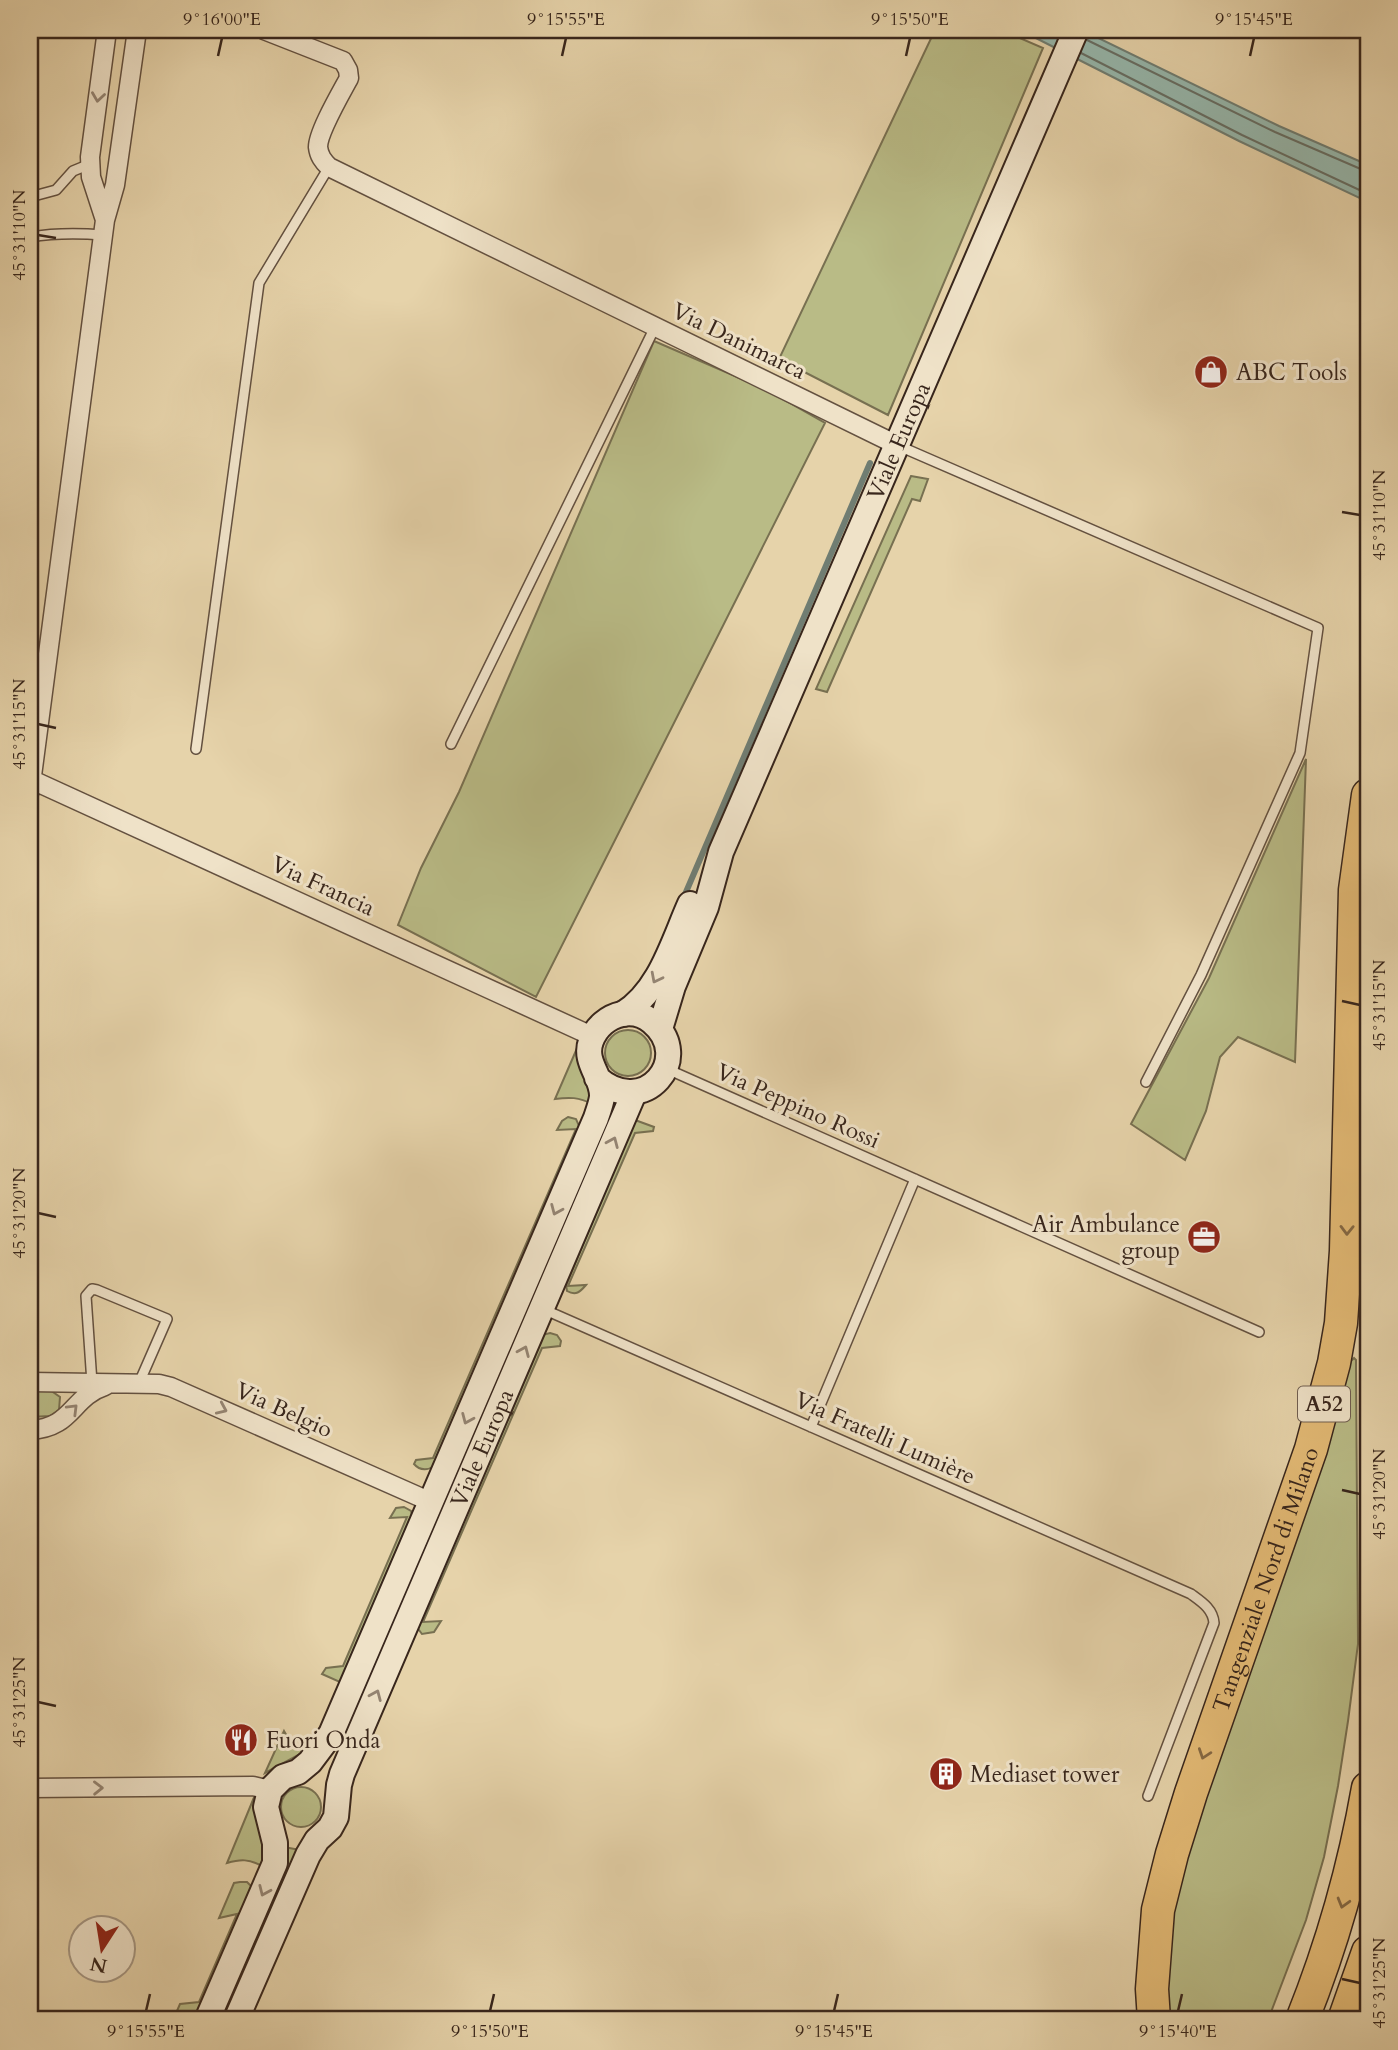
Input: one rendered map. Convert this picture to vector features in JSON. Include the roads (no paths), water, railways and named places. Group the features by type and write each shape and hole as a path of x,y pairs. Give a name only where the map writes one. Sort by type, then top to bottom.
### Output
{"highway":[{"name":"Tangenziale Nord di Milano","path":"1154,2020 1153,1989 1158,1910 1172,1854 1311,1449 1334,1363 1345,1271 1355,890 1368,795"},
{"path":"1302,2020 1321,1972 1346,1890 1368,1788"},
{"path":"1344,2020 1368,1952"}],"street":[{"path":"104,227 90,164 107,30"},
{"path":"30,783 104,227 115,184 137,30"},
{"path":"264,30 343,61 348,70 349,78 318,146 321,158 329,167"},
{"name":"Viale Europa","path":"666,1068 666,1041 660,1029 673,986 706,906 721,852 1076,30"},
{"name":"Via Danimarca","path":"329,167 897,445"},
{"name":"Via Francia","path":"30,783 594,1037"},
{"name":"Viale Europa","path":"271,1790 283,1777 298,1772 310,1762 331,1734 596,1118 602,1098 591,1066 590,1042 599,1026 636,1006 647,994 691,900 721,852"},
{"path":"623,1014 646,1017 660,1029"},
{"path":"597,1078 614,1090 634,1093 658,1080 666,1068"},
{"name":"Viale Europa","path":"236,2020 301,1869 317,1840 330,1828 336,1817 338,1785 342,1774 634,1093"},
{"name":"Via Belgio","path":"30,1382 92,1386 139,1383 171,1387 431,1502"},
{"name":"Via Belgio","path":"30,1430 44,1429 60,1422 92,1386"},
{"path":"298,1772 319,1777 332,1789 337,1805"},
{"path":"30,1788 253,1786 271,1790 266,1807 275,1843 275,1863 207,2020"},
{"path":"271,1825 286,1840 303,1843 317,1840"}],"lane":[{"path":"30,197 56,190 72,171 90,164"},
{"path":"196,749 259,284 329,167"},
{"path":"30,237 83,233 104,227"},
{"path":"451,744 655,327"},
{"name":"Via Danimarca","path":"897,445 1318,628 1300,753 1201,975 1146,1082"},
{"name":"Via Peppino Rossi","path":"666,1068 1259,1332"},
{"path":"811,1427 915,1179"},
{"path":"92,1386 86,1296 92,1289 167,1319 139,1383"},
{"name":"Via Fratelli Lumière","path":"542,1309 1191,1594 1209,1609 1214,1623 1148,1796"}],"water":[{"path":"1020,30 1082,30 1279,126 1368,165 1368,202 1239,141"}],"waterway":[{"path":"683,899 870,463"}],"place":[{"name":"ABC Tools","path":"1211,372"},
{"name":"Air Ambulance group","path":"1204,1237"},
{"name":"Fuori Onda","path":"241,1740"},
{"name":"Mediaset tower","path":"946,1774"}]}
